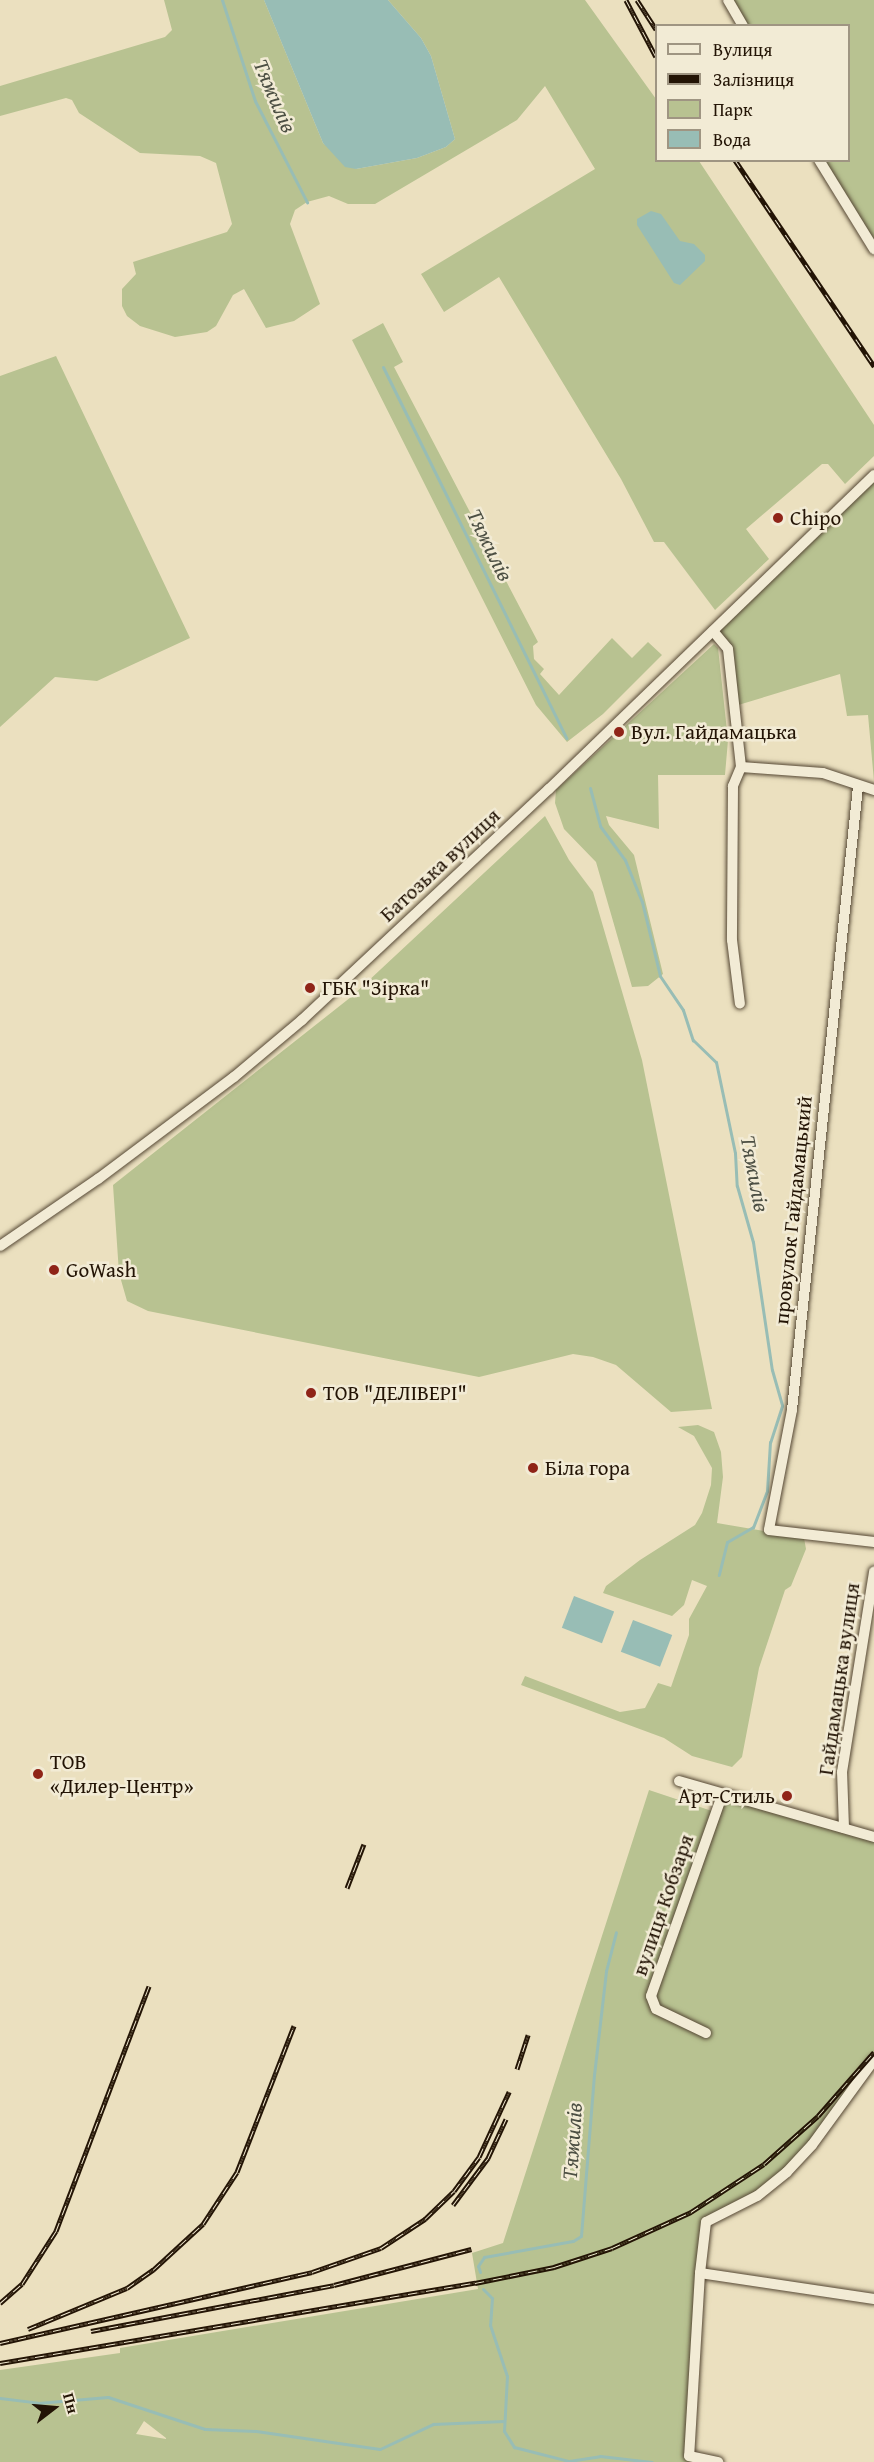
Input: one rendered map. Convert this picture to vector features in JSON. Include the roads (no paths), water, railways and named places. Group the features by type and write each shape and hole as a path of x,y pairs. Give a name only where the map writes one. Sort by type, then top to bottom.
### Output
{"street":[{"path":"728,0 742,24"},
{"path":"820,162 874,249"},
{"name":"Батозька вулиця","path":"0,1246 98,1179 229,1081 302,1020 874,475"},
{"path":"712,631 728,649 741,767 733,786 732,940 740,1004"},
{"path":"741,767 822,773 858,787 874,790"},
{"name":"провулок Гайдамацький","path":"858,787 792,1410 769,1530 874,1542"},
{"name":"Гайдамацька вулиця","path":"844,1828 842,1772 874,1572"},
{"path":"679,1781 874,1837"},
{"name":"вулиця Кобзаря","path":"706,2033 656,2009 651,1996 722,1795"},
{"path":"718,2462 689,2456 700,2273 706,2222 757,2196 787,2172 812,2145 874,2060"},
{"path":"700,2273 874,2299"}],"water":[{"path":"264,0 388,0 421,38 431,56 455,139 446,147 417,158 356,169 345,167 323,143"},
{"path":"651,211 661,214 680,241 694,244 705,255 705,261 680,285 674,283 637,225 637,219"},
{"path":"574,1596 614,1611 602,1643 562,1628"},
{"path":"633,1620 672,1635 660,1667 621,1652"}],"waterway":[{"name":"Тяжилів","path":"222,0 255,101 307,202"},
{"name":"Тяжилів","path":"383,367 566,738"},
{"name":"Тяжилів","path":"590,788 600,826 625,860 642,902 660,976 683,1010 693,1040 716,1062 735,1153 737,1186 753,1242 772,1370 782,1406 770,1442 767,1491 753,1527 727,1542 719,1575"},
{"name":"Тяжилів","path":"480,2272 478,2266 484,2257 573,2241 581,2236 594,2075 606,1971 616,1932"},
{"name":"Тяжилів","path":"483,2289 492,2298 490,2325 507,2376 504,2431 514,2447 569,2461 600,2456 652,2462"},
{"path":"0,2398 38,2403 108,2397 205,2429 256,2431 380,2449 433,2424 504,2421"}],"railway":[{"path":"626,0 655,55"},
{"path":"637,0 655,27"},
{"path":"736,162 874,366"},
{"path":"347,1888 364,1844"},
{"path":"0,2303 22,2284 56,2231 149,1986"},
{"path":"28,2329 127,2288 153,2270 203,2224 237,2172 294,2026"},
{"path":"517,2069 528,2035"},
{"path":"0,2363 475,2283 554,2267 612,2248 691,2212 764,2164 818,2116 874,2052"},
{"path":"0,2343 312,2272 381,2248 425,2219 454,2191 479,2157 509,2092"},
{"path":"453,2205 488,2158 506,2119"},
{"path":"91,2331 334,2285 471,2249"}],"place":[{"name":"Chipo","path":"778,518"},
{"name":"Вул. Гайдамацька","path":"619,732"},
{"name":"ГБК \"Зірка\"","path":"310,988"},
{"name":"GoWash","path":"54,1270"},
{"name":"ТОВ \"ДЕЛІВЕРІ\"","path":"311,1393"},
{"name":"Біла гора","path":"533,1468"},
{"name":"ТОВ «Дилер-Центр»","path":"38,1774"},
{"name":"Арт-Стиль","path":"787,1796"}]}
